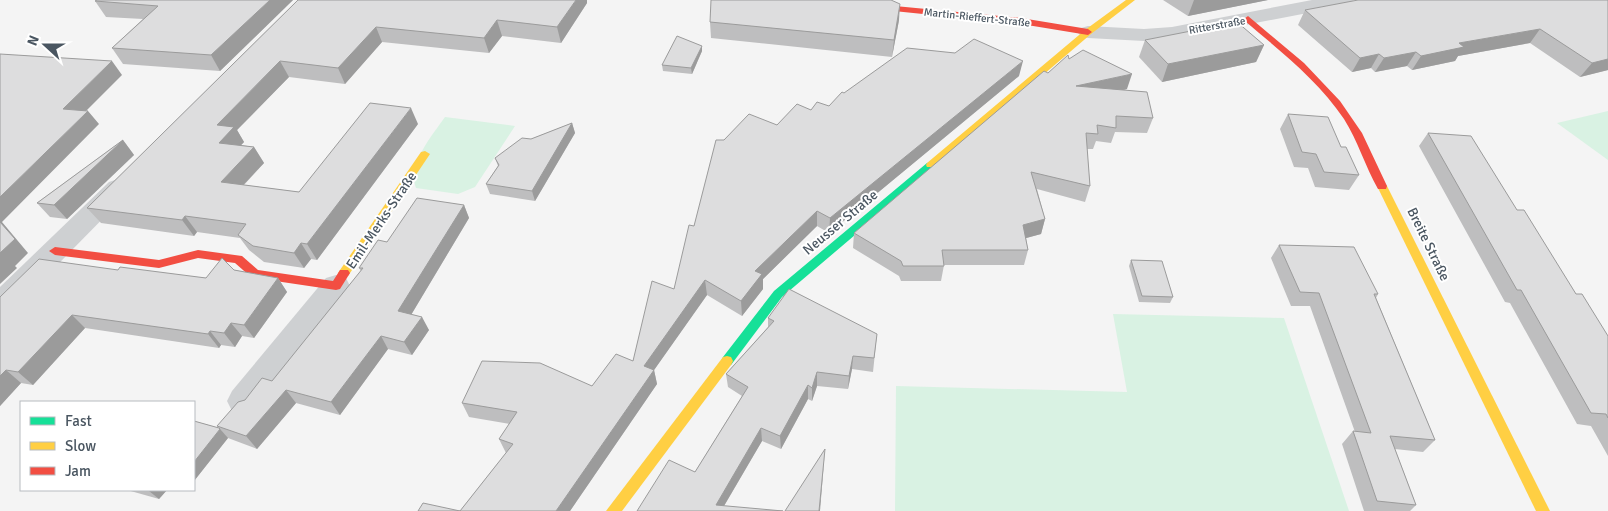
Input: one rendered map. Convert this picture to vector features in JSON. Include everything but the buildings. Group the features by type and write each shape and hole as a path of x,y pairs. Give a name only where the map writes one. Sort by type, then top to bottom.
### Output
{"street":[{"name":"Martin-Rieffert-Straße","path":"806,0 1021,21 1088,32"},
{"name":"Neusser Straße","path":"613,511 778,294 1088,32 1131,0"},
{"name":"Ritterstraße","path":"1088,32 1158,34 1344,0"},
{"name":"Breite Straße","path":"1248,19 1319,80 1334,97 1348,118 1543,511"},
{"name":"Emil-Merks-Straße","path":"243,401 336,286 425,154"},
{"path":"0,305 133,173"},
{"path":"55,251 158,264 198,254 238,259 255,274 336,286"}],"green space":[{"path":"1608,111 1608,160 1557,123"},
{"path":"445,117 515,126 475,187 458,194 416,188 414,179 415,169 422,151"},
{"path":"1113,314 1284,318 1349,511 895,511 896,386 1127,392"}],"traffic: fast":[{"path":"727,361 778,294 931,165"}],"traffic: slow":[{"path":"931,165 1088,32 1131,0"},
{"path":"344,273 425,154"},
{"path":"1382,186 1543,511"},
{"path":"613,511 727,361"}],"traffic: jam":[{"path":"806,0 1021,21 1088,32"},
{"path":"1248,19 1326,89 1357,133 1382,186"},
{"path":"55,251 159,264 198,254 238,259 255,274 336,286 344,273"}]}
